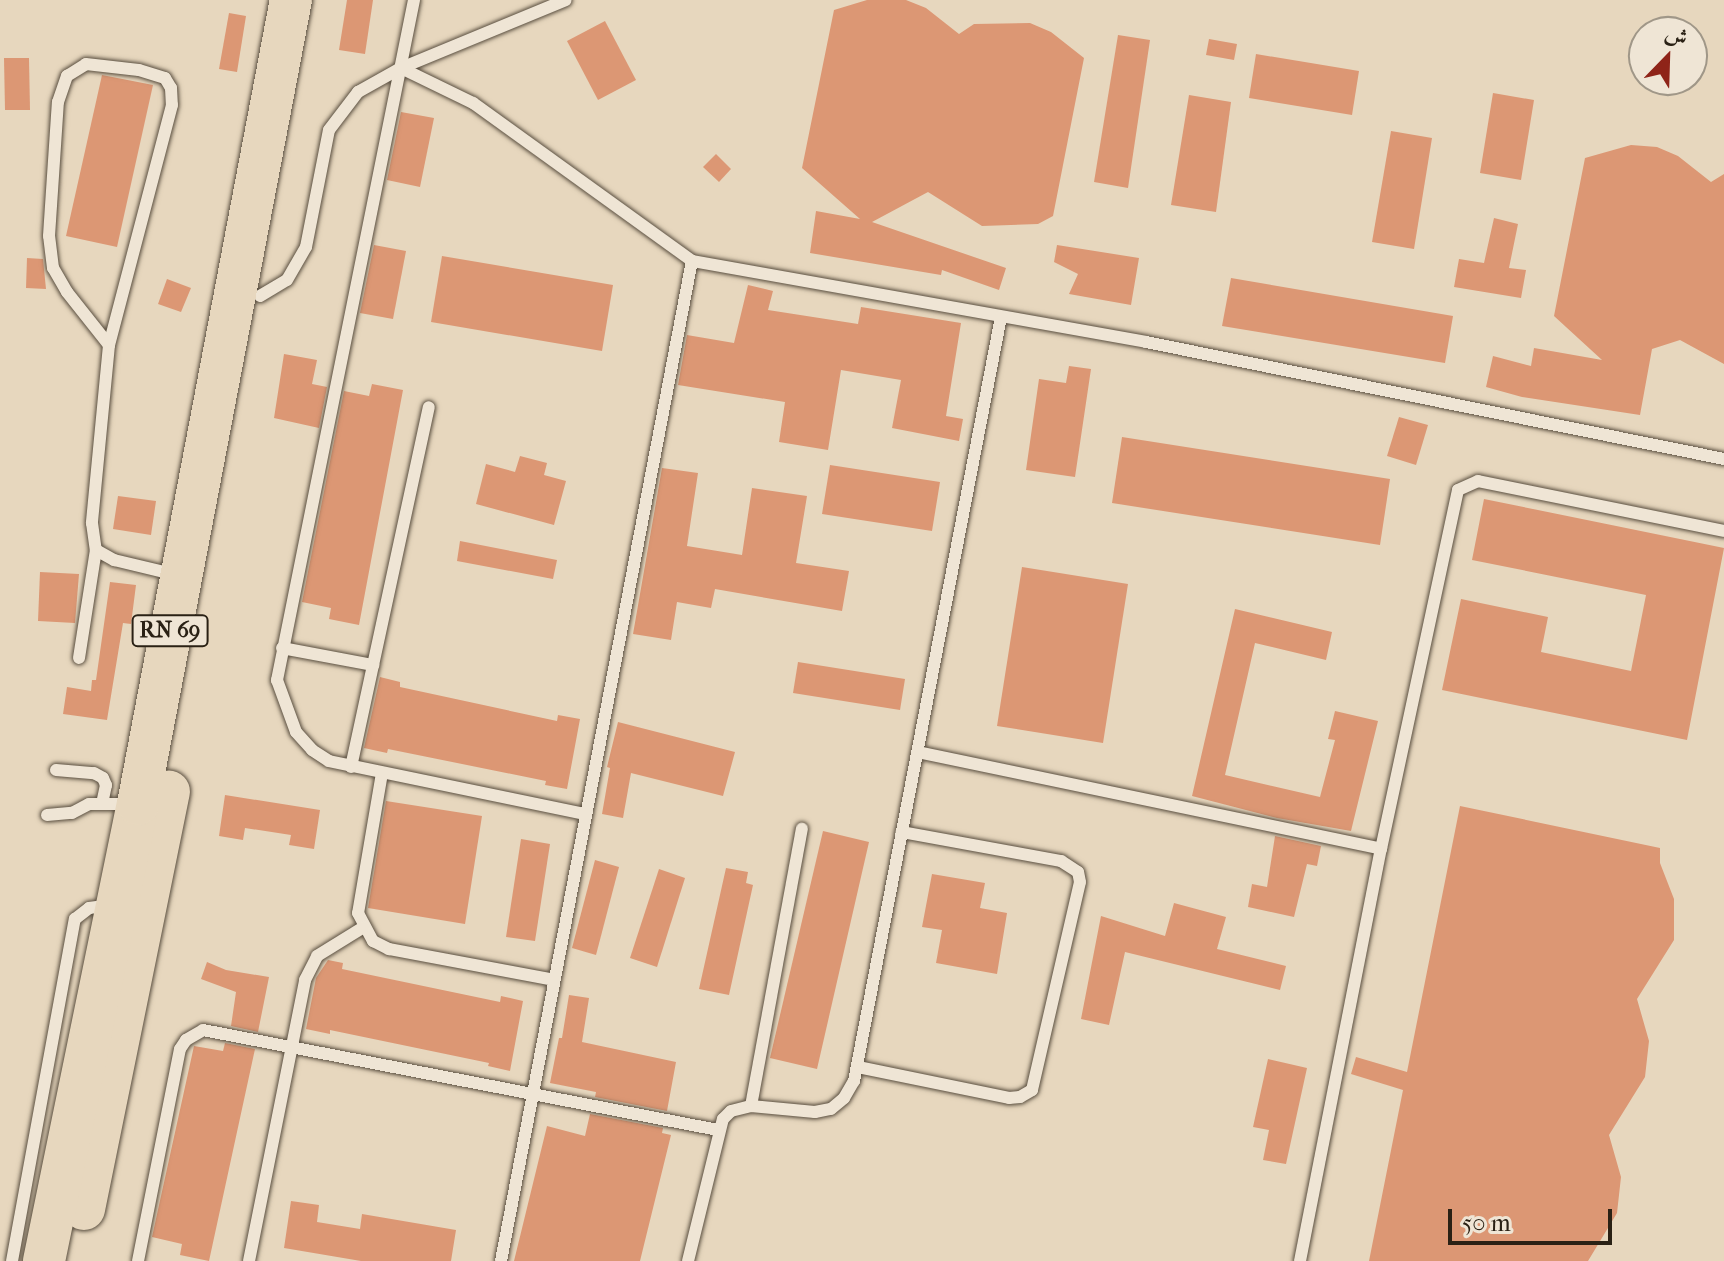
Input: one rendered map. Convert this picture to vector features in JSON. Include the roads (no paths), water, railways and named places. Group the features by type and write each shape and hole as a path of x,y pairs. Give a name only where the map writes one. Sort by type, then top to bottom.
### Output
{"highway":[{"name":"RN 69","path":"44,1261 117,905 120,804 181,575 291,0"},
{"name":"RN 69","path":"73,1261 146,914 260,296 319,0"}],"lane":[{"path":"414,0 277,680 296,732 312,750 329,761 586,814"},
{"path":"260,296 287,280 306,247 329,130 358,92 401,68 566,0"},
{"path":"79,658 96,550 92,523 109,345 172,105 171,88 165,78 139,70 86,64 67,76 58,102 49,236 53,268 109,345"},
{"path":"401,68 473,103 692,261 1146,342 1724,459"},
{"path":"501,1261 692,261"},
{"path":"688,1261 718,1130 731,1111 751,1106 815,1112 831,1109 844,1098 858,1067 1001,317"},
{"path":"351,767 429,407"},
{"path":"1300,1261 1454,498 1463,486 1478,481 1724,531"},
{"path":"96,550 114,560 181,575"},
{"path":"282,648 373,665"},
{"path":"918,752 1381,849"},
{"path":"47,815 120,804 103,778 94,773 56,770"},
{"path":"382,773 358,913 373,941 389,949 554,980"},
{"path":"751,1106 802,829"},
{"path":"858,1067 1009,1098 1032,1090 1080,882 1078,872 1071,864 1061,861 902,832"},
{"path":"12,1261 75,919 89,908 117,905"},
{"path":"249,1261 310,968 328,946 364,927"},
{"path":"141,1260 180,1049 186,1040 203,1030 718,1130"}]}
